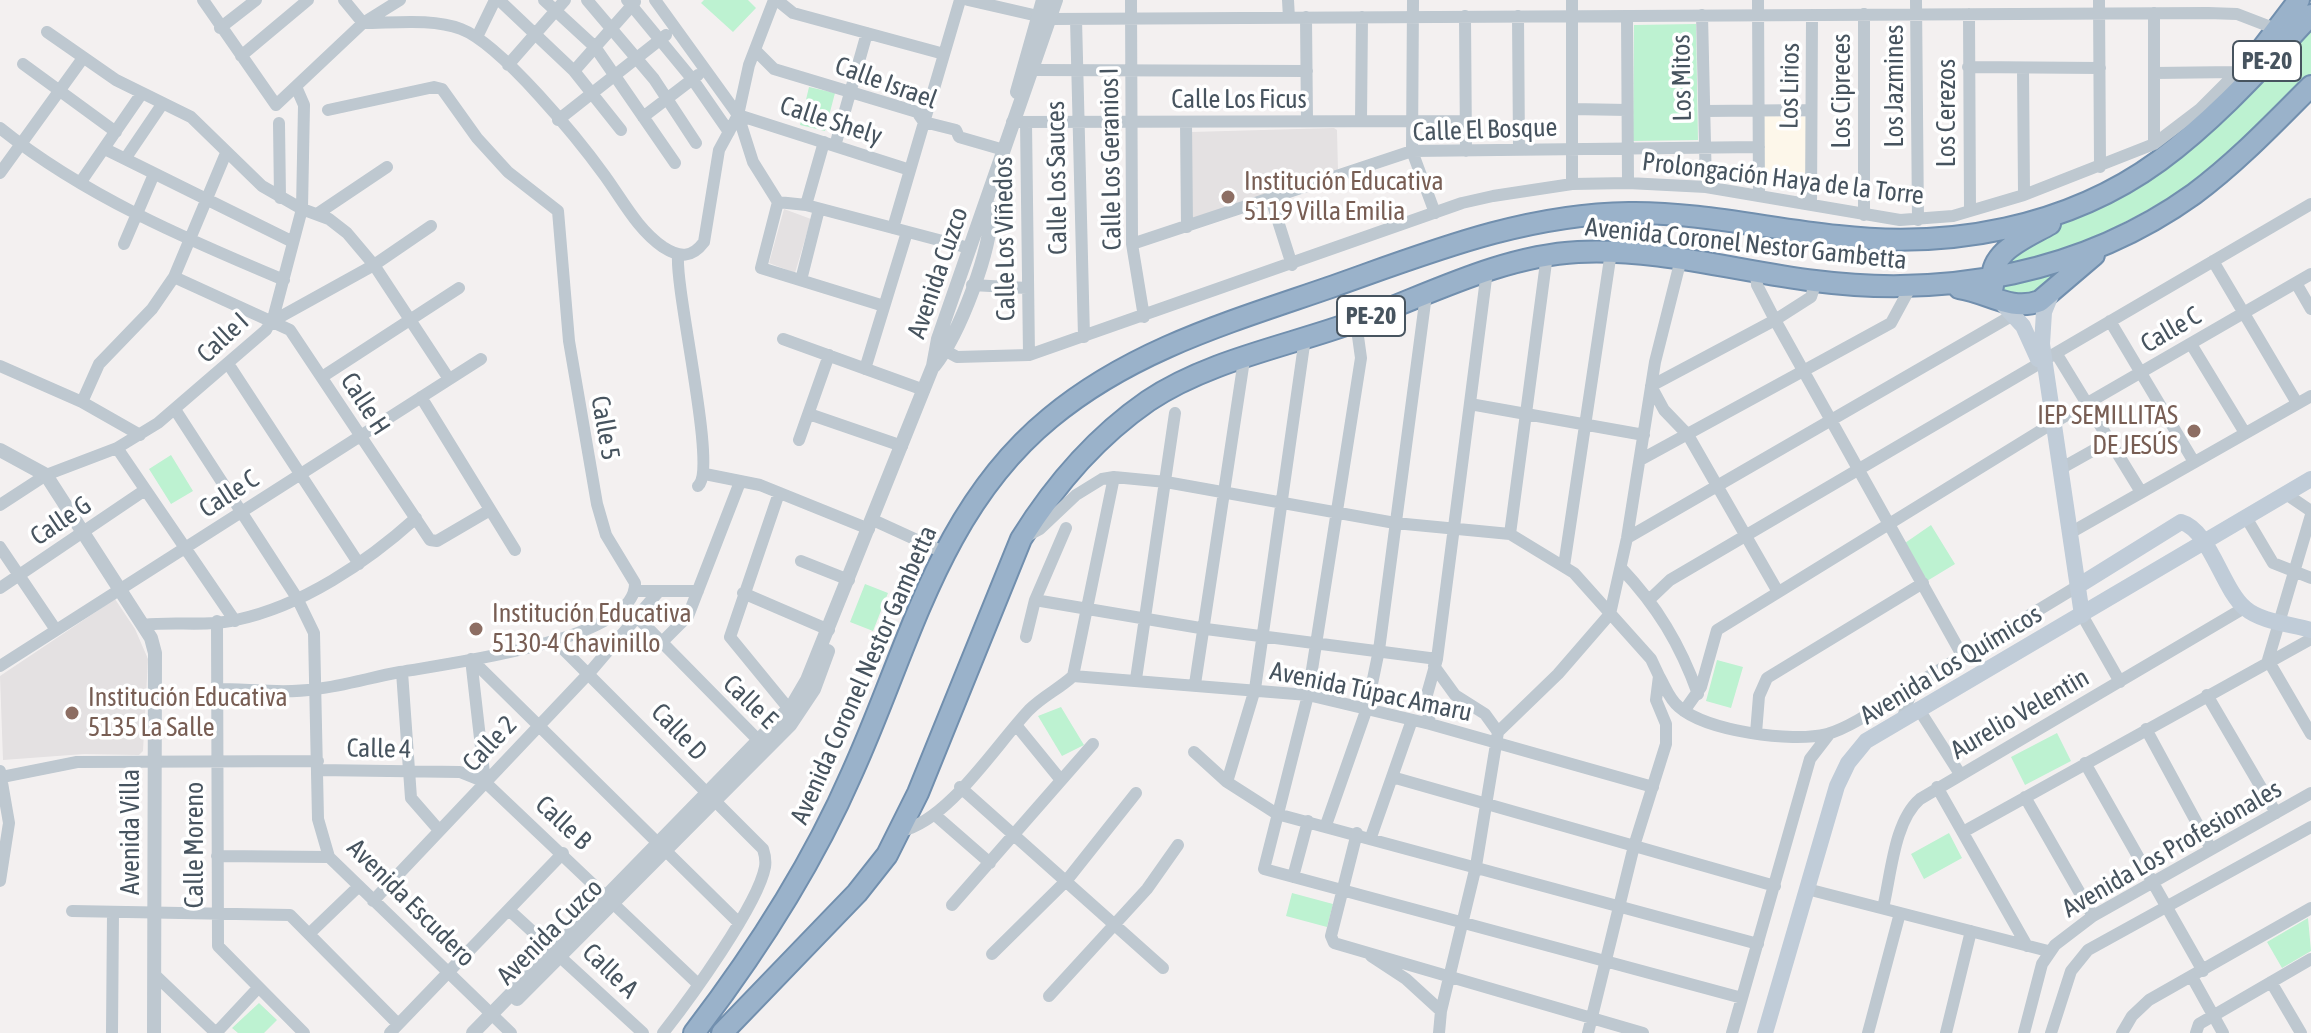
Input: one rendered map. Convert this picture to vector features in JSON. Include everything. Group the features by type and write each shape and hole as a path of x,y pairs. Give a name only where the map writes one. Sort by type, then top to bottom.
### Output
{"highway":[{"path":"2223,105 2259,51 2299,0"},
{"name":"Avenida Coronel Nestor Gambetta","path":"694,1033 743,967 816,850 855,767 943,552 978,496 1025,441 1064,406 1124,367 1209,328 1477,237 1558,218 1673,214 1841,237 1927,239 1986,233 2090,201 2162,159 2223,105 2311,15"},
{"name":"Avenida Coronel Nestor Gambetta","path":"722,1033 857,893 901,831 1021,539 1057,487 1087,453 1127,417 1179,383 1356,322 1487,271 1547,255 1611,252 1681,259 1816,281 1910,288 1992,279 2060,261 2122,237 2172,209 2218,175 2311,86"},
{"path":"2007,308 1992,279 2000,256 2090,201"},
{"path":"1943,286 1972,290 2007,308 2030,305 2040,301 2054,287 2122,237"}],"main road":[{"path":"2054,287 2042,328 2082,615"},
{"path":"2007,308 2046,363"},
{"name":"Avenida Los Químicos","path":"1765,1033 1833,797 1848,763 1875,734 2311,479"},
{"path":"2078,586 2174,525 2188,524 2244,608 2311,630"}],"street":[{"path":"203,0 276,105 297,89 363,23 400,0"},
{"path":"220,28 256,0"},
{"path":"241,56 308,0"},
{"path":"344,0 363,23 439,25 459,28 477,37 508,65 558,120 642,228 678,254 696,253 704,242 713,176 738,115 755,50 776,0 793,13 944,54"},
{"path":"477,37 497,0 538,33 592,92 621,130"},
{"path":"544,0 595,47 675,163"},
{"path":"508,65 565,0"},
{"path":"587,0 636,56 696,143"},
{"path":"655,0 738,115 753,162 778,202 761,268 884,306"},
{"path":"893,228 960,0"},
{"name":"Avenida Cuzco","path":"763,744 807,680 924,390 969,248 991,194 1004,150 1019,122 1034,70 1044,18 1043,0"},
{"name":"Avenida Cuzco","path":"1019,122 1017,88 1044,18 1056,0"},
{"name":"Calle Los Geranios I","path":"1131,0 1132,244 1144,317"},
{"path":"1288,0 1289,18"},
{"path":"1413,0 1412,151 1435,213"},
{"path":"1572,0 1572,184"},
{"path":"1758,0 1759,194"},
{"name":"Los Jazmines","path":"1916,0 1918,220"},
{"path":"973,1 1044,18 1076,19 1969,14 2099,6 2154,13 2208,6 2276,29"},
{"path":"574,71 632,2 729,132"},
{"path":"2099,6 2100,167"},
{"path":"2154,13 2154,144"},
{"name":"Los Cipreces","path":"1864,14 1864,215"},
{"name":"Los Cerezos","path":"1969,14 1970,211"},
{"name":"Los Mitos","path":"1702,15 1706,187"},
{"name":"Los Lirios","path":"1811,205 1812,15"},
{"path":"1465,16 1466,151"},
{"path":"1518,16 1519,150"},
{"path":"1627,16 1628,183"},
{"path":"1306,17 1307,121"},
{"path":"1361,121 1362,17"},
{"name":"Calle Los Sauces","path":"1076,19 1084,337"},
{"path":"558,120 613,73 675,28"},
{"path":"47,32 83,58 142,93 191,117 244,172 280,198 317,214 347,233 374,265 449,379"},
{"path":"801,280 812,207 867,33"},
{"name":"Calle Israel","path":"755,50 774,69 917,112 924,122 956,130 959,137 1004,150"},
{"name":"Prolongación Haya de la Torre","path":"946,351 957,357 1029,355 1435,213 1493,196 1572,184 1706,187 1864,215 1918,220 1970,211 2024,195 2154,144 2200,109 2259,51"},
{"path":"0,173 83,58"},
{"path":"23,64 116,132"},
{"path":"1968,67 2100,68"},
{"path":"2023,68 2024,195"},
{"path":"643,117 707,69"},
{"path":"1034,70 1307,71"},
{"path":"2154,73 2236,72"},
{"name":"Calle 5","path":"328,110 434,87 442,89 477,138 508,172 558,211 569,341 597,504 606,535 635,583 635,591"},
{"name":"Calle I","path":"0,505 46,475 117,448 176,411 229,365 271,322 302,209 304,105 297,89"},
{"path":"80,183 142,93"},
{"path":"125,159 163,103"},
{"path":"1572,109 1627,110"},
{"path":"1705,111 1811,110"},
{"name":"Calle Shely","path":"738,115 910,170"},
{"name":"Calle Los Ficus","path":"1019,122 1465,121"},
{"name":"Calle Los Viñedos","path":"1019,122 1029,355"},
{"path":"1186,122 1187,227"},
{"path":"279,123 280,198"},
{"path":"0,128 80,183 191,241 284,280"},
{"name":"Calle El Bosque","path":"1132,244 1412,151 1759,147"},
{"path":"105,149 205,202 293,242"},
{"path":"82,402 99,364 152,309 174,277 226,153"},
{"path":"317,214 387,167"},
{"path":"124,244 135,211 154,174"},
{"name":"Avenida Cuzco","path":"933,366 946,351 972,285 988,229 991,194"},
{"path":"1271,199 1292,265"},
{"path":"778,202 812,207 969,248"},
{"path":"1650,599 1670,580 2046,363 2110,321 2311,204"},
{"path":"271,322 374,265 431,226"},
{"path":"865,369 907,232"},
{"path":"1564,566 1611,252"},
{"path":"678,254 683,323 695,382 705,474 698,486"},
{"path":"1510,534 1547,255"},
{"path":"1441,1032 1441,1011 1476,866 1498,738 1610,614 1627,538 1651,386 1681,259"},
{"path":"2213,261 2297,403"},
{"path":"1430,724 1426,698 1436,662 1487,271"},
{"path":"1756,273 1757,285 1775,320 1962,655"},
{"name":"Calle C","path":"2053,423 2311,274"},
{"name":"Calle H","path":"174,277 290,330 416,518"},
{"path":"1651,386 1775,320 1811,297 1816,281"},
{"path":"2296,283 2311,309"},
{"path":"972,285 1027,288"},
{"path":"322,377 459,288"},
{"path":"1640,460 1891,323 1910,288"},
{"path":"1326,825 1367,708 1379,650 1426,295"},
{"path":"1627,538 1833,421 2007,308"},
{"path":"2110,321 2194,462"},
{"path":"1356,322 1361,358 1317,644 1308,695 1264,869 1742,998"},
{"path":"1227,782 1255,689 1305,338"},
{"path":"783,339 924,390"},
{"path":"2191,344 2245,433"},
{"path":"799,440 829,355"},
{"name":"Calle C","path":"0,666 481,359"},
{"path":"1195,684 1206,629 1244,360"},
{"path":"2046,363 2087,404 2141,492"},
{"path":"229,365 359,564"},
{"path":"0,366 82,402 140,435"},
{"path":"1651,386 1664,410 1688,435 1778,592"},
{"path":"2070,533 2311,396"},
{"path":"421,397 515,550"},
{"path":"1470,404 1644,435"},
{"name":"Avenida Escudero","path":"176,411 243,511 297,598 314,633 318,689 318,819 329,857 511,1033"},
{"path":"1136,679 1175,413"},
{"path":"809,414 902,446"},
{"path":"1684,711 1698,694 1717,630 2053,423"},
{"path":"2060,469 2110,441"},
{"path":"117,448 235,621"},
{"name":"Avenida Villa","path":"0,450 46,475 144,625 155,653 154,1033"},
{"path":"705,474 779,493 943,552"},
{"path":"901,831 935,815 1047,693 1073,676 1114,477"},
{"path":"1021,539 1040,529 1076,495 1102,479 1114,477 1166,482 1395,523 1510,534 1564,566 1651,659 1670,697 1684,711 1756,733 1797,739 1830,733 2078,586"},
{"path":"662,642 688,616 740,482"},
{"name":"Calle G","path":"0,588 145,490"},
{"path":"779,493 730,637 789,709"},
{"path":"2286,494 2311,513 2268,660 2311,734"},
{"path":"144,625 235,621 297,598 359,564 416,518 433,542 490,510"},
{"path":"2247,519 2266,556 2292,573 2311,578"},
{"path":"1026,637 1035,600 1066,528"},
{"path":"0,547 56,630"},
{"path":"801,561 849,580"},
{"path":"1621,568 1650,599 1682,649 1698,694"},
{"path":"1756,733 1759,696 1767,678 1923,583"},
{"path":"217,689 318,689 471,659 555,641 612,616 627,605 635,591 698,591"},
{"name":"Calle 2","path":"373,901 590,672 659,591"},
{"path":"743,593 829,630"},
{"path":"1035,600 1206,629 1379,650 1436,662 1455,695 1485,714 1498,738"},
{"name":"Aurelio Velentin","path":"1883,908 1911,807 1937,787 2244,608"},
{"path":"2082,615 2120,682"},
{"name":"Calle E","path":"636,616 763,744"},
{"name":"Calle Moreno","path":"217,621 218,946 296,1031"},
{"name":"Avenida Cuzco","path":"473,1033 493,1014 508,1007 661,844 763,744 795,719 814,689 824,665 829,630"},
{"path":"1963,832 2268,660 2311,639"},
{"name":"Calle D","path":"555,641 590,672 763,849 765,870 738,922"},
{"path":"471,659 738,922 663,1033"},
{"path":"471,659 485,782"},
{"path":"402,672 406,771 411,798 438,829"},
{"name":"Avenida Túpac Amaru","path":"1073,676 1308,695 1498,738 1653,787"},
{"path":"1588,1033 1634,846 1666,744 1666,724 1656,700 1659,676"},
{"path":"1913,686 1910,713 1960,774"},
{"path":"2207,695 2276,813"},
{"path":"1371,837 1412,720"},
{"path":"1016,725 1060,779"},
{"path":"2146,729 2211,849"},
{"path":"1732,1033 1810,759 1830,733"},
{"path":"952,905 1093,744"},
{"path":"1194,752 1227,782 1277,814 1357,833 1620,909 1758,944"},
{"name":"Calle 4","path":"1,774 77,762 217,760 460,772 485,782"},
{"path":"2085,763 2167,908 2223,1033"},
{"path":"1,774 4,803 1,877"},
{"path":"1392,777 1775,886"},
{"name":"Calle B","path":"485,782 698,984"},
{"path":"960,787 1163,968"},
{"path":"1937,787 2027,946"},
{"path":"992,954 1067,880 1136,793"},
{"name":"Avenida Los Profesionales","path":"2024,1033 2037,978 2048,951 2093,916 2311,793"},
{"path":"2025,797 2093,916"},
{"path":"935,815 990,863"},
{"path":"1293,877 1308,821"},
{"name":"Avenida Los Profesionales","path":"2051,1033 2064,989 2078,959 2088,950 2311,827"},
{"path":"1357,833 1332,940 1643,1033"},
{"path":"1049,996 1147,889 1178,845"},
{"path":"72,911 290,915 310,933 394,1028 563,853"},
{"path":"217,856 329,857"},
{"path":"310,933 359,886"},
{"path":"1807,889 2048,951"},
{"path":"2122,1033 2132,1016 2149,1000 2311,908"},
{"name":"Calle A","path":"509,910 559,952 643,1033"},
{"path":"112,1033 113,912"},
{"path":"1868,1033 1900,913"},
{"path":"1946,1033 1971,931"},
{"path":"1360,949 1406,979 1441,1011"},
{"path":"2196,1033 2199,1024 2311,959"},
{"path":"154,974 216,1033 258,988"},
{"path":"2271,982 2301,1033"}],"shaded area":[{"path":"1763,116 1807,117 1807,176 1763,176"},
{"name":"Institución Educativa 5119 Villa Emilia","path":"1337,130 1338,172 1192,222 1191,132"},
{"path":"784,209 811,219 795,273 769,263"},
{"name":"Institución Educativa 5135 La Salle","path":"115,599 135,629 148,659 143,751 139,755 84,754 3,760 0,676"}],"green space":[{"path":"704,0 748,0 756,8 733,32 701,3"},
{"path":"2311,21 2311,76 2242,144 2169,197 2130,219 2089,239 1998,272 2016,248 2128,191"},
{"path":"1696,24 1698,140 1633,141 1634,25"},
{"path":"809,87 835,93 825,131 800,125"},
{"path":"2076,258 2039,297 2004,295 2000,286"},
{"path":"171,455 193,491 171,504 149,469"},
{"path":"1931,525 1955,564 1927,581 1905,543"},
{"path":"865,584 888,593 873,631 850,622"},
{"path":"1717,660 1743,667 1731,708 1706,701"},
{"path":"1061,707 1084,745 1062,756 1038,716"},
{"path":"2057,733 2071,761 2025,785 2011,757"},
{"path":"1949,833 1962,858 1924,879 1911,854"},
{"path":"1292,893 1333,904 1327,927 1286,916"},
{"path":"2308,918 2311,951 2282,968 2267,942"},
{"path":"259,1003 277,1020 264,1033 238,1033 232,1028"}],"place":[{"name":"Institución Educativa 5119 Villa Emilia","path":"1228,197"},
{"name":"IEP SEMILLITAS DE JESÚS","path":"2194,431"},
{"name":"Institución Educativa 5130-4 Chavinillo","path":"476,629"},
{"name":"Institución Educativa 5135 La Salle","path":"72,713"}]}
